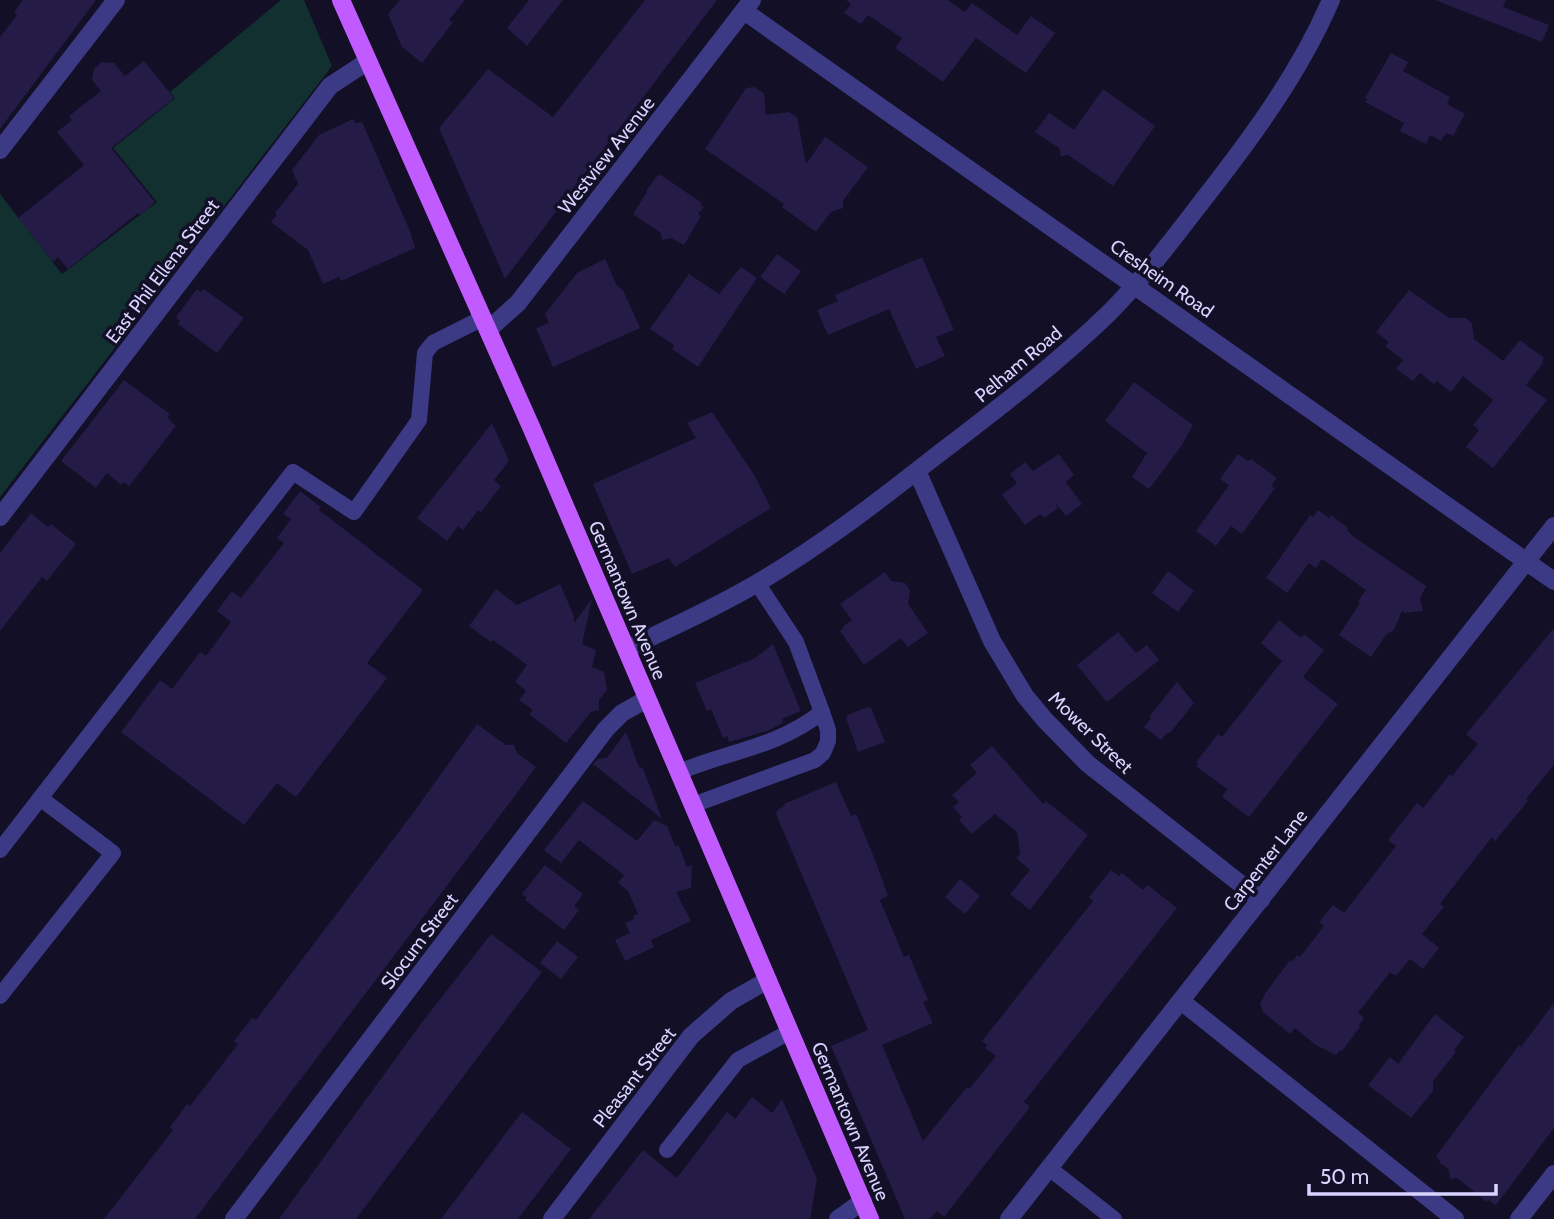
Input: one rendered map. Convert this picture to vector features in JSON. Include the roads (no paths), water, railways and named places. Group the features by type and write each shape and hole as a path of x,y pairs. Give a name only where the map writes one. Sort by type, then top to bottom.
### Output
{"main road":[{"name":"Germantown Avenue","path":"341,0 486,324 870,1219"}],"street":[{"path":"0,150 116,0"},
{"name":"Pelham Road","path":"627,649 699,615 757,583 828,538 1006,402 1085,335 1136,285 1225,173 1283,93 1303,59 1331,0"},
{"name":"Cresheim Road","path":"748,6 1554,581"},
{"name":"Westview Avenue","path":"486,324 518,303 748,6"},
{"name":"East Phil Ellena Street","path":"0,517 330,86 368,61"},
{"name":"Mower Street","path":"918,471 992,641 1026,696 1052,728 1088,764 1261,900"},
{"name":"Carpenter Lane","path":"1009,1219 1554,526"},
{"name":"Slocum Street","path":"234,1219 606,729 622,713 647,699"},
{"name":"Pleasant Street","path":"552,1219 691,1036 731,1001 768,980"},
{"path":"1181,1001 1455,1219"},
{"path":"1519,1219 1554,1174"},
{"path":"838,1219 863,1201"}],"lane":[{"path":"0,850 293,472 354,512 419,420 425,353 433,343 486,324"},
{"path":"693,805 815,760 823,753 828,741 828,730 796,642 757,583"},
{"path":"679,772 788,735 822,712"},
{"path":"0,996 113,853 40,798"},
{"path":"667,1150 738,1060 789,1032"},
{"path":"1049,1168 1114,1219"}]}
